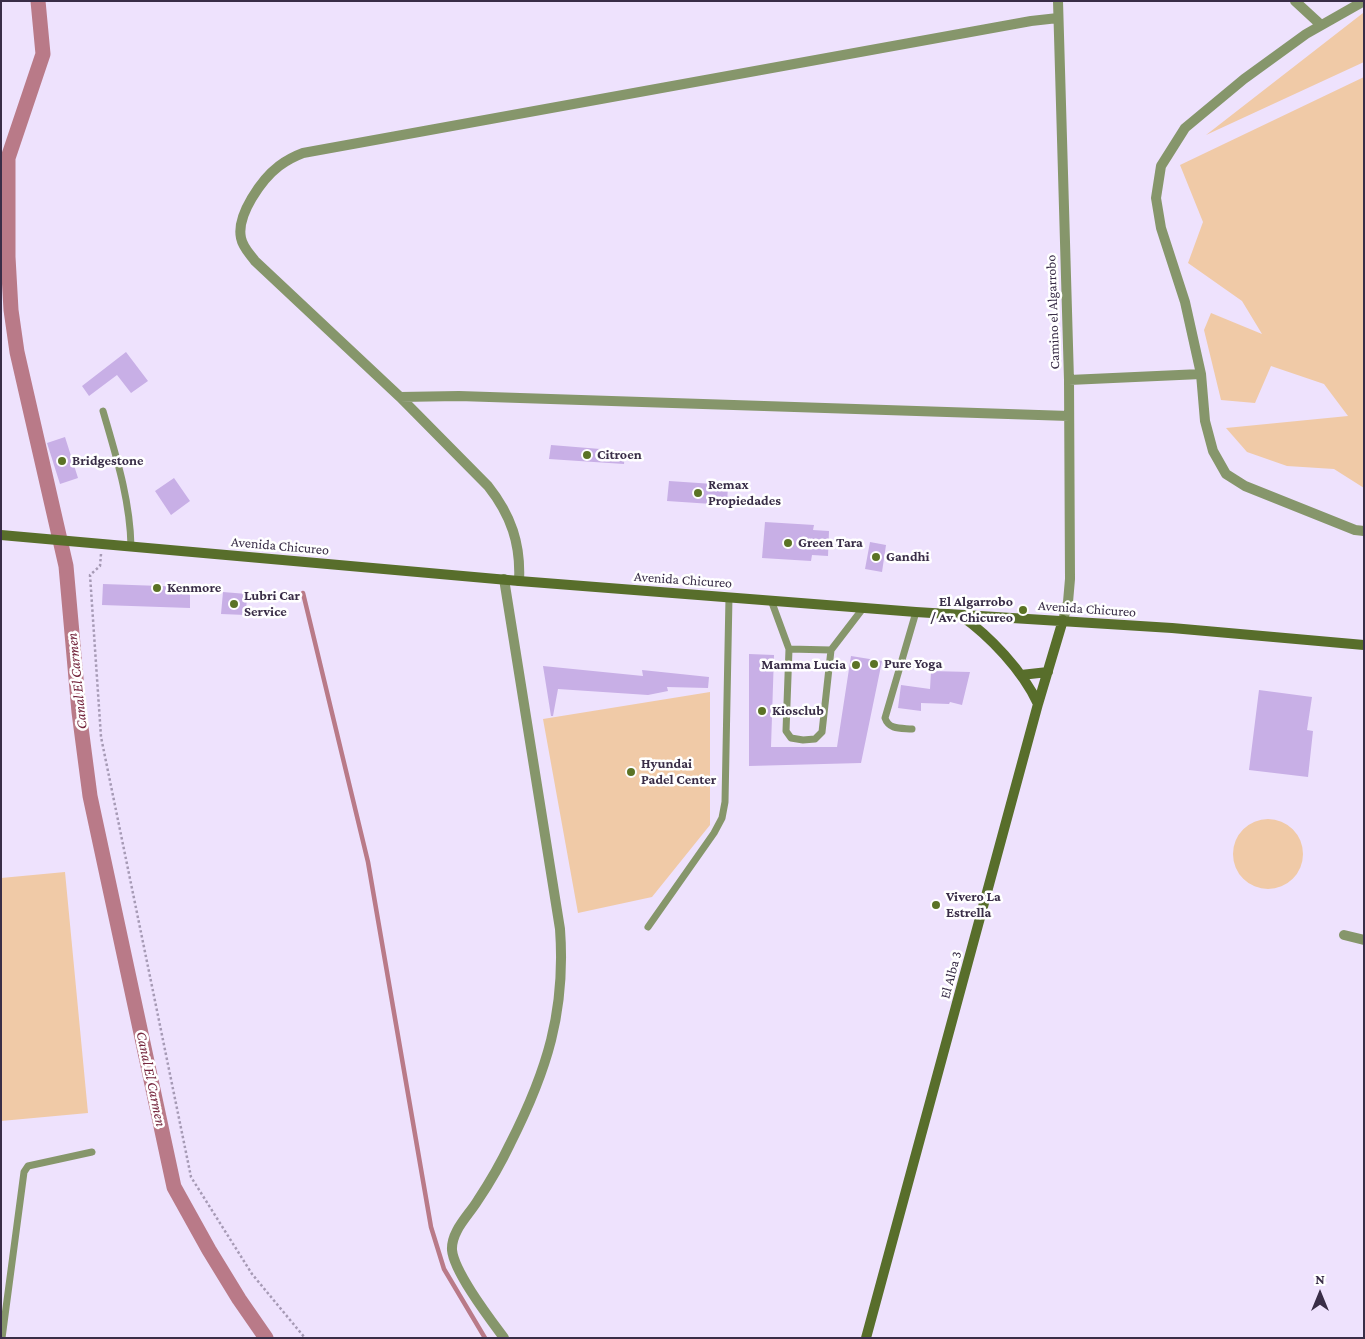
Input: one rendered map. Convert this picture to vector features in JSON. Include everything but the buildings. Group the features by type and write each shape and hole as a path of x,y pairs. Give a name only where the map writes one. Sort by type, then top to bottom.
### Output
{"main road":[{"name":"Avenida Chicureo","path":"1,536 103,543 504,580 916,612 1063,620 1364,645"},
{"path":"959,615 982,632 1021,675 1033,692 1038,704"},
{"name":"El Alba 3","path":"866,1338 1038,704 1063,620"},
{"path":"1021,675 1048,672"}],"street":[{"name":"Camino el Algarrobo","path":"1058,1 1069,416 1069,585 1068,602 1063,620"},
{"path":"1295,1 1322,25"},
{"path":"1364,1 1306,34 1244,79 1185,128 1161,166 1156,198 1161,228 1185,302 1201,374 1205,421 1213,451 1226,474 1244,486 1355,530 1364,531"},
{"path":"519,581 519,560 516,540 506,513 488,486 400,397 255,261 243,245 240,230 241,222 249,204 270,174 291,158 303,152 1058,18"},
{"path":"1068,380 1201,374"},
{"path":"400,397 459,396 1069,416"},
{"path":"504,580 558,920 562,966 556,1021 542,1072 509,1146 478,1201 457,1232 452,1247 459,1270 504,1338"},
{"path":"1344,935 1364,940"}],"lane":[{"path":"103,411 125,487 131,523 131,546"},
{"path":"648,927 714,833 722,818 725,802 728,597"},
{"path":"771,600 789,649 786,731 791,738 803,740 816,739 822,732 831,650 864,607"},
{"path":"912,729 891,727 887,724 885,718 916,612"},
{"path":"789,649 831,650"},
{"path":"2,1338 24,1172 28,1166 92,1152"}],"path":[{"path":"103,543 100,566 90,576 101,737 191,1177 252,1274 305,1338"}],"shaded area":[{"path":"1363,13 1364,62 1206,135"},
{"path":"1364,77 1364,488 1334,469 1287,466 1247,452 1226,428 1348,416 1324,384 1271,366 1255,403 1221,400 1204,330 1211,313 1262,334 1242,301 1188,263 1203,222 1180,165"},
{"name":"Hyundai Padel Center","path":"710,692 710,825 652,897 578,913 543,719"},
{"path":"1268,819 1281,822 1293,829 1300,841 1303,854 1300,867 1293,879 1281,886 1268,889 1255,886 1243,879 1236,867 1233,854 1236,841 1243,829 1255,822"},
{"path":"65,872 88,1113 1,1121 1,878"}],"waterway":[{"name":"Canal El Carmen","path":"38,1 43,54 8,158 8,257 11,310 17,352 66,566 79,712 90,796 174,1187 209,1250 266,1338"},
{"path":"303,593 368,862 431,1227 444,1269 485,1338"}],"place":[{"name":"Citroen","path":"587,455"},
{"name":"Bridgestone","path":"62,461"},
{"name":"Remax Propiedades","path":"698,493"},
{"name":"Green Tara","path":"788,543"},
{"name":"Gandhi","path":"876,557"},
{"name":"Kenmore","path":"157,588"},
{"name":"Lubri Car Service","path":"234,604"},
{"name":"El Algarrobo / Av. Chicureo","path":"1023,610"},
{"name":"Pure Yoga","path":"874,664"},
{"name":"Mamma Lucia","path":"856,665"},
{"name":"Kiosclub","path":"762,711"},
{"name":"Hyundai Padel Center","path":"631,772"},
{"name":"Vivero La Estrella","path":"936,905"}]}
